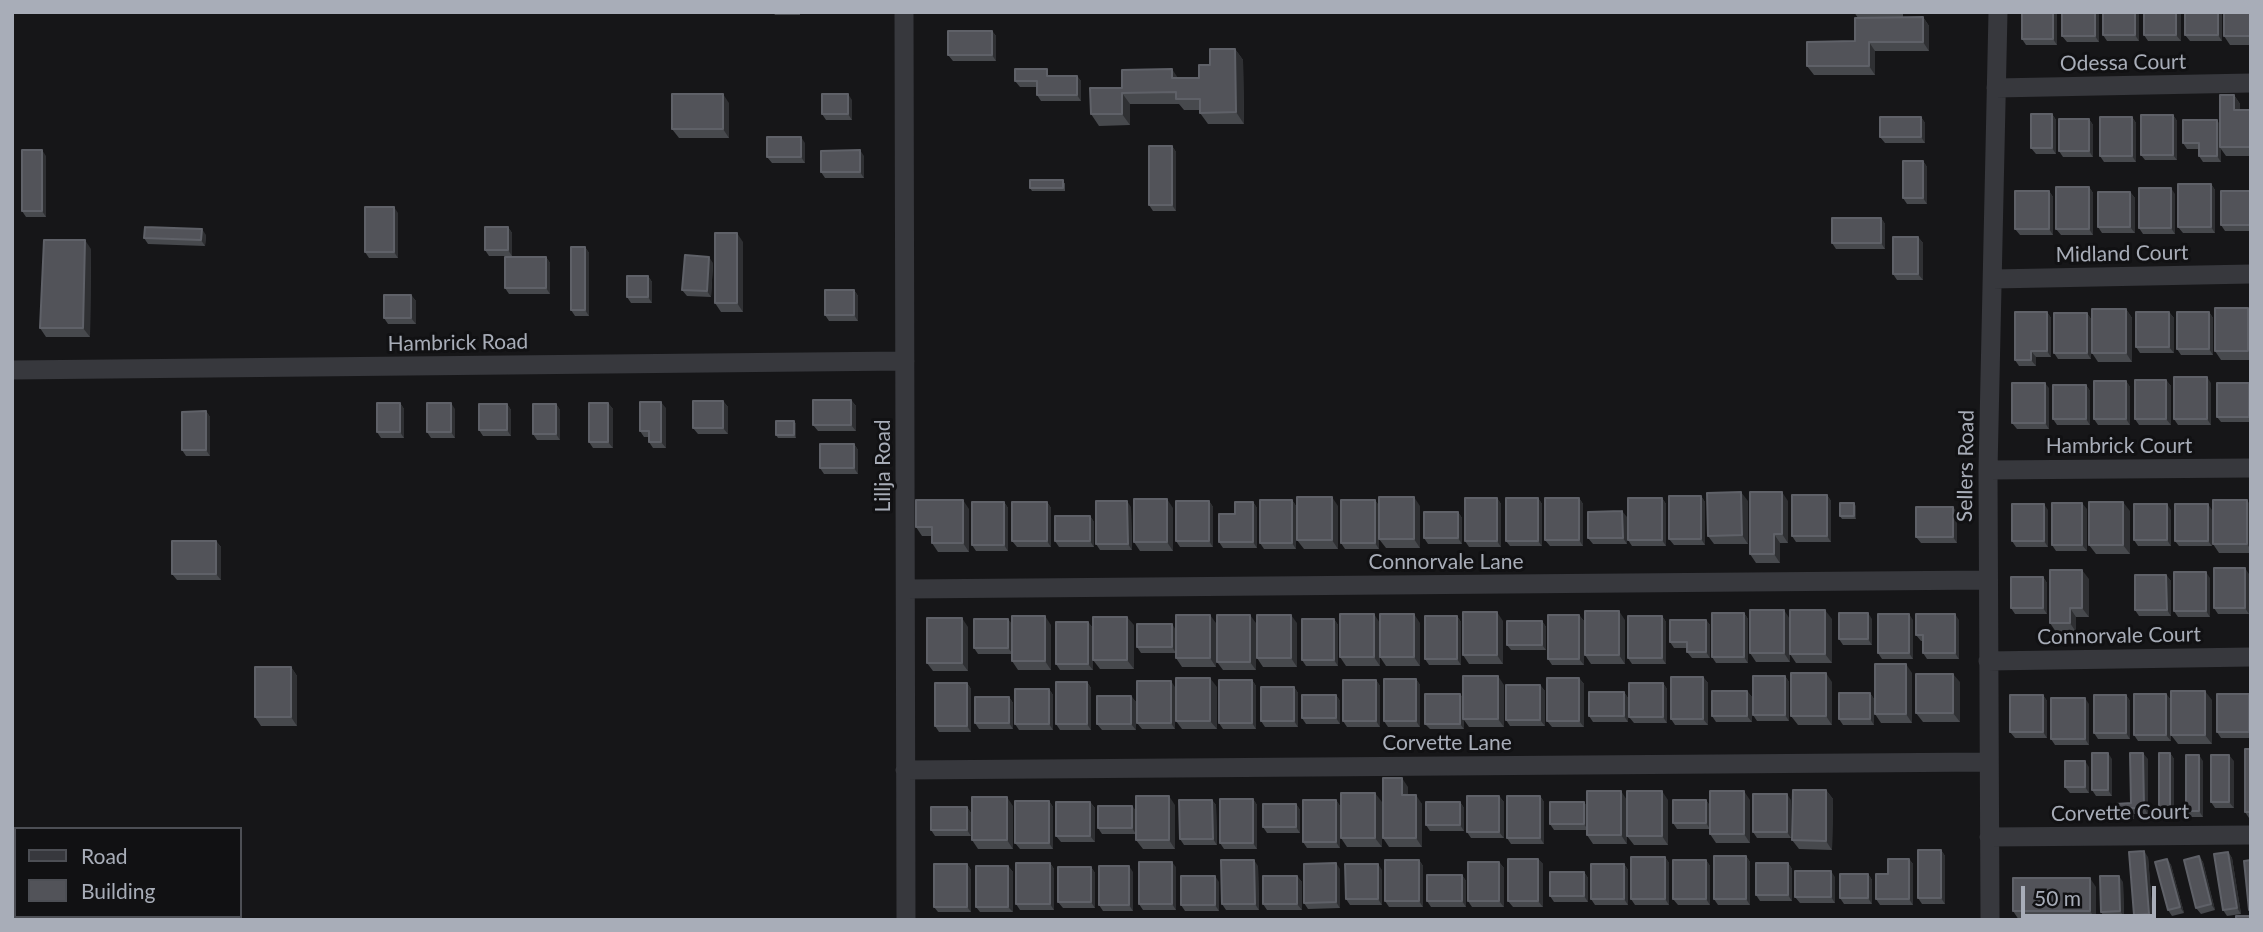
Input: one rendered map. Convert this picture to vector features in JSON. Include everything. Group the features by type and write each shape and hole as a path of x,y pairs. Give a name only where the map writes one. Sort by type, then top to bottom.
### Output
{"street":[{"name":"Lillja Road","path":"904,12 906,920"},
{"name":"Sellers Road","path":"1990,920 1987,580 1997,12"},
{"name":"Odessa Court","path":"1996,88 2251,83"},
{"name":"Midland Court","path":"1993,279 2251,274"},
{"name":"Hambrick Road","path":"12,370 905,361"},
{"name":"Hambrick Court","path":"1988,470 2251,468"},
{"name":"Connorvale Lane","path":"906,589 1987,580"},
{"name":"Connorvale Court","path":"1988,661 2251,657"},
{"name":"Corvette Lane","path":"905,770 1989,762"},
{"name":"Corvette Court","path":"1989,837 2251,835"}],"building":[{"path":"2022,12 2053,12 2053,39 2022,39"},
{"path":"2062,12 2095,12 2095,36 2062,36"},
{"path":"2103,12 2135,12 2135,35 2103,35"},
{"path":"2144,12 2176,12 2176,35 2144,35"},
{"path":"2185,12 2218,12 2218,35 2185,35"},
{"path":"2224,12 2251,12 2251,36 2224,36"},
{"path":"1923,17 1923,42 1869,42 1869,66 1807,66 1807,42 1855,41 1855,18"},
{"path":"948,31 992,31 992,55 948,55"},
{"path":"1210,49 1235,49 1236,112 1200,113 1200,99 1176,99 1176,92 1122,93 1122,114 1091,114 1090,88 1122,88 1122,70 1172,69 1172,78 1199,78 1199,65 1210,65"},
{"path":"1015,69 1047,69 1047,76 1077,76 1077,95 1037,95 1037,81 1015,81"},
{"path":"672,94 723,94 723,129 672,129"},
{"path":"822,94 848,94 848,114 822,114"},
{"path":"2220,95 2234,95 2234,110 2251,110 2251,147 2220,147"},
{"path":"2031,114 2052,114 2052,148 2031,148"},
{"path":"2141,115 2173,115 2173,155 2141,155"},
{"path":"1880,117 1921,117 1921,137 1880,137"},
{"path":"2100,117 2132,117 2132,156 2100,156"},
{"path":"2059,119 2089,119 2089,151 2059,151"},
{"path":"2183,120 2217,120 2217,156 2199,156 2199,143 2183,143"},
{"path":"767,137 801,137 801,157 767,157"},
{"path":"1149,146 1172,146 1172,205 1149,205"},
{"path":"22,150 42,150 42,211 22,211"},
{"path":"860,150 860,172 821,172 821,151"},
{"path":"1903,161 1923,161 1923,198 1903,198"},
{"path":"1030,180 1063,180 1063,188 1030,188"},
{"path":"2178,184 2211,184 2211,227 2178,227"},
{"path":"2056,187 2089,187 2089,229 2056,229"},
{"path":"2139,188 2171,188 2171,228 2139,228"},
{"path":"2015,191 2049,191 2049,229 2015,229"},
{"path":"2221,191 2251,191 2251,225 2221,225"},
{"path":"2098,192 2130,192 2130,227 2098,227"},
{"path":"365,207 394,207 394,252 365,252"},
{"path":"1832,218 1881,218 1881,243 1832,243"},
{"path":"145,227 202,229 201,240 144,238"},
{"path":"485,227 508,227 508,250 485,250"},
{"path":"715,233 737,233 737,303 715,303"},
{"path":"1893,237 1918,237 1918,274 1893,274"},
{"path":"44,240 85,240 83,328 40,328"},
{"path":"571,247 585,247 585,310 571,310"},
{"path":"685,255 709,257 707,291 682,290"},
{"path":"505,257 546,257 546,288 505,288"},
{"path":"627,276 648,276 648,297 627,297"},
{"path":"825,290 854,290 854,315 825,315"},
{"path":"384,295 411,295 411,318 384,318"},
{"path":"2215,308 2248,308 2248,351 2215,351"},
{"path":"2092,309 2126,309 2126,353 2092,353"},
{"path":"2015,312 2047,312 2047,351 2031,351 2031,360 2015,360"},
{"path":"2136,312 2169,312 2169,347 2136,347"},
{"path":"2177,312 2209,312 2209,349 2177,349"},
{"path":"2054,313 2087,313 2087,353 2054,353"},
{"path":"2174,377 2207,377 2207,419 2174,419"},
{"path":"2135,380 2166,380 2166,419 2135,419"},
{"path":"2094,381 2126,381 2126,419 2094,419"},
{"path":"2012,383 2045,383 2045,423 2012,423"},
{"path":"2217,383 2249,383 2249,417 2217,417"},
{"path":"2053,385 2086,385 2086,419 2053,419"},
{"path":"813,400 851,400 851,425 813,425"},
{"path":"693,401 723,401 723,428 693,428"},
{"path":"640,402 661,402 661,442 649,442 649,431 640,431"},
{"path":"377,403 400,403 400,432 377,432"},
{"path":"427,403 451,403 451,432 427,432"},
{"path":"589,403 608,403 608,442 589,442"},
{"path":"479,404 507,404 507,430 479,430"},
{"path":"533,404 556,404 556,434 533,434"},
{"path":"206,411 206,450 182,450 182,412"},
{"path":"776,421 794,421 794,435 776,435"},
{"path":"820,444 854,444 854,468 820,468"},
{"path":"1741,492 1742,535 1708,536 1707,493"},
{"path":"1750,492 1782,492 1782,534 1774,534 1774,554 1750,554"},
{"path":"1792,495 1827,495 1827,536 1792,536"},
{"path":"1669,496 1701,496 1701,539 1669,539"},
{"path":"1297,497 1332,497 1332,540 1297,540"},
{"path":"1379,497 1414,497 1414,539 1379,539"},
{"path":"1465,498 1497,498 1497,541 1465,541"},
{"path":"1506,498 1538,498 1538,541 1506,541"},
{"path":"1545,498 1579,498 1579,540 1545,540"},
{"path":"1628,498 1662,498 1662,540 1628,540"},
{"path":"1134,499 1167,499 1167,542 1134,542"},
{"path":"916,500 963,500 963,543 932,543 932,527 916,527"},
{"path":"1260,500 1292,500 1292,543 1260,543"},
{"path":"1341,500 1375,500 1375,543 1341,543"},
{"path":"2213,500 2247,500 2247,544 2213,544"},
{"path":"1096,501 1127,501 1128,544 1096,544"},
{"path":"1176,501 1209,501 1209,541 1176,541"},
{"path":"972,502 1004,502 1004,545 972,545"},
{"path":"1012,502 1047,502 1047,541 1012,541"},
{"path":"1235,502 1253,502 1253,542 1219,542 1219,514 1235,514"},
{"path":"2089,502 2123,502 2123,545 2089,545"},
{"path":"1840,503 1854,503 1854,516 1840,516"},
{"path":"2052,503 2082,503 2082,545 2052,545"},
{"path":"2012,504 2044,504 2044,541 2012,541"},
{"path":"2134,504 2167,504 2167,540 2134,540"},
{"path":"2175,504 2208,504 2208,541 2175,541"},
{"path":"1916,507 1953,507 1953,537 1916,537"},
{"path":"1622,511 1623,538 1588,538 1588,512"},
{"path":"1424,512 1458,512 1458,538 1424,538"},
{"path":"1055,516 1090,516 1090,541 1055,541"},
{"path":"172,541 216,541 216,574 172,574"},
{"path":"2214,568 2245,568 2245,608 2214,608"},
{"path":"2050,570 2082,570 2082,608 2070,608 2070,623 2050,623"},
{"path":"2174,572 2206,572 2206,611 2174,611"},
{"path":"2135,575 2166,575 2167,610 2135,610"},
{"path":"2011,577 2043,577 2043,608 2011,608"},
{"path":"1750,610 1784,610 1784,653 1750,653"},
{"path":"1790,610 1825,610 1825,654 1790,654"},
{"path":"1585,611 1619,611 1619,655 1585,655"},
{"path":"1463,612 1497,612 1497,655 1463,655"},
{"path":"1712,613 1744,613 1744,657 1712,657"},
{"path":"1839,613 1868,613 1868,639 1839,639"},
{"path":"1340,614 1374,614 1374,657 1340,657"},
{"path":"1380,614 1414,614 1414,657 1380,657"},
{"path":"1878,614 1909,614 1909,653 1878,653"},
{"path":"1916,614 1955,614 1955,653 1923,653 1923,635 1916,635"},
{"path":"1176,615 1210,615 1210,658 1176,658"},
{"path":"1217,615 1250,615 1250,662 1217,662"},
{"path":"1257,615 1291,615 1291,658 1257,658"},
{"path":"1548,615 1579,615 1579,659 1548,659"},
{"path":"1012,616 1045,616 1045,661 1012,661"},
{"path":"1425,616 1457,616 1457,659 1425,659"},
{"path":"1628,616 1662,616 1662,658 1628,658"},
{"path":"1093,617 1127,617 1127,660 1093,660"},
{"path":"927,618 962,618 962,663 927,663"},
{"path":"974,619 1008,619 1008,648 974,648"},
{"path":"1302,619 1334,619 1334,660 1302,660"},
{"path":"1670,620 1706,620 1706,652 1687,652 1687,642 1670,642"},
{"path":"1507,621 1542,621 1542,645 1507,645"},
{"path":"1056,622 1088,622 1088,664 1056,664"},
{"path":"1137,624 1172,624 1172,647 1137,647"},
{"path":"1875,664 1906,664 1906,714 1875,714"},
{"path":"255,667 291,667 291,717 255,717"},
{"path":"1791,673 1826,673 1826,716 1791,716"},
{"path":"1916,674 1953,674 1953,713 1916,713"},
{"path":"1463,676 1498,676 1498,719 1463,719"},
{"path":"1753,676 1785,676 1785,715 1753,715"},
{"path":"1671,677 1703,677 1703,719 1671,719"},
{"path":"1176,678 1210,678 1210,721 1176,721"},
{"path":"1547,678 1579,678 1579,721 1547,721"},
{"path":"1384,679 1416,679 1416,721 1384,721"},
{"path":"1219,680 1252,680 1252,723 1219,723"},
{"path":"1343,680 1376,680 1376,721 1343,721"},
{"path":"1137,681 1171,681 1171,723 1137,723"},
{"path":"1056,682 1087,682 1087,724 1056,724"},
{"path":"935,683 967,683 967,726 935,726"},
{"path":"1629,683 1663,683 1663,717 1629,717"},
{"path":"1506,685 1540,685 1540,720 1506,720"},
{"path":"1261,687 1294,687 1294,721 1261,721"},
{"path":"1015,689 1049,689 1049,724 1015,724"},
{"path":"1712,691 1747,691 1747,716 1712,716"},
{"path":"2171,691 2205,691 2205,735 2171,735"},
{"path":"1589,692 1624,692 1624,716 1589,716"},
{"path":"1839,693 1870,693 1870,719 1839,719"},
{"path":"1425,694 1460,694 1460,724 1425,724"},
{"path":"2134,694 2166,694 2166,735 2134,735"},
{"path":"2217,694 2249,694 2249,732 2217,732"},
{"path":"1302,695 1336,695 1336,718 1302,718"},
{"path":"2010,695 2043,695 2043,732 2010,732"},
{"path":"2094,695 2126,695 2126,733 2094,733"},
{"path":"1097,696 1131,696 1131,724 1097,724"},
{"path":"975,697 1009,697 1009,723 975,723"},
{"path":"2051,698 2085,698 2085,739 2051,739"},
{"path":"2245,749 2251,749 2251,812 2245,812"},
{"path":"2092,753 2108,753 2108,790 2092,790"},
{"path":"2130,753 2143,753 2144,808 2129,808 2129,813 2116,813 2116,804 2131,803"},
{"path":"2159,753 2170,753 2170,808 2159,808"},
{"path":"2186,755 2199,755 2199,811 2186,811"},
{"path":"2211,755 2229,755 2229,802 2211,802"},
{"path":"2065,761 2085,761 2085,787 2065,787"},
{"path":"1383,778 1402,778 1402,795 1416,795 1416,838 1383,838"},
{"path":"1793,790 1826,790 1826,841 1792,840"},
{"path":"1587,791 1621,791 1621,835 1587,835"},
{"path":"1627,791 1662,791 1662,836 1627,836"},
{"path":"1710,791 1744,791 1744,834 1710,834"},
{"path":"1341,793 1375,793 1375,838 1341,838"},
{"path":"1753,794 1787,794 1787,832 1753,832"},
{"path":"1136,796 1169,796 1169,840 1136,840"},
{"path":"1467,796 1499,796 1499,832 1467,832"},
{"path":"1507,796 1540,796 1540,838 1507,838"},
{"path":"972,797 1007,797 1007,840 972,840"},
{"path":"1220,799 1253,799 1253,843 1220,843"},
{"path":"1179,800 1212,800 1213,839 1180,839"},
{"path":"1303,800 1336,800 1336,842 1303,842"},
{"path":"1673,800 1706,800 1706,823 1673,823"},
{"path":"1015,801 1049,801 1049,843 1015,843"},
{"path":"1056,802 1090,802 1090,836 1056,836"},
{"path":"1426,802 1460,802 1460,825 1426,825"},
{"path":"1550,802 1584,802 1584,824 1550,824"},
{"path":"1263,804 1296,804 1296,827 1263,827"},
{"path":"1098,806 1132,806 1132,828 1098,828"},
{"path":"931,807 967,807 967,830 931,830"},
{"path":"1918,850 1941,850 1941,898 1918,898"},
{"path":"2144,851 2149,914 2134,915 2129,852"},
{"path":"2228,852 2237,908 2223,910 2214,854"},
{"path":"1714,856 1746,856 1746,899 1714,899"},
{"path":"2199,856 2211,904 2196,908 2184,860"},
{"path":"1631,857 1665,857 1665,899 1631,899"},
{"path":"1508,859 1538,859 1538,901 1508,901"},
{"path":"1888,859 1909,859 1909,899 1876,899 1876,874 1888,874"},
{"path":"2167,859 2180,907 2168,910 2155,862"},
{"path":"1221,860 1254,860 1255,904 1222,904"},
{"path":"1385,860 1419,860 1419,901 1385,901"},
{"path":"1673,860 1706,860 1706,899 1673,899"},
{"path":"2251,860 2251,910 2249,910 2244,861"},
{"path":"1139,862 1172,862 1172,904 1139,904"},
{"path":"1468,862 1499,862 1499,901 1468,901"},
{"path":"1016,863 1050,863 1050,904 1016,904"},
{"path":"1336,863 1336,902 1304,903 1304,864"},
{"path":"1756,863 1788,863 1788,895 1756,895"},
{"path":"934,864 967,864 967,907 934,907"},
{"path":"1345,864 1378,864 1378,899 1346,899"},
{"path":"1591,864 1624,864 1624,899 1591,899"},
{"path":"976,866 1008,866 1008,907 976,907"},
{"path":"1099,866 1129,866 1129,905 1099,905"},
{"path":"1058,867 1091,867 1091,902 1058,902"},
{"path":"1795,871 1831,871 1831,897 1795,897"},
{"path":"1550,872 1584,872 1584,896 1550,896"},
{"path":"1840,874 1868,874 1868,898 1840,898"},
{"path":"1427,875 1462,875 1462,901 1427,901"},
{"path":"1181,876 1215,876 1215,905 1181,905"},
{"path":"1263,876 1297,876 1297,904 1263,904"},
{"path":"2100,876 2119,876 2120,911 2101,912"},
{"path":"2013,878 2090,878 2090,911 2013,911"},
{"path":"2236,916 2251,916 2251,920 2236,920"}]}
